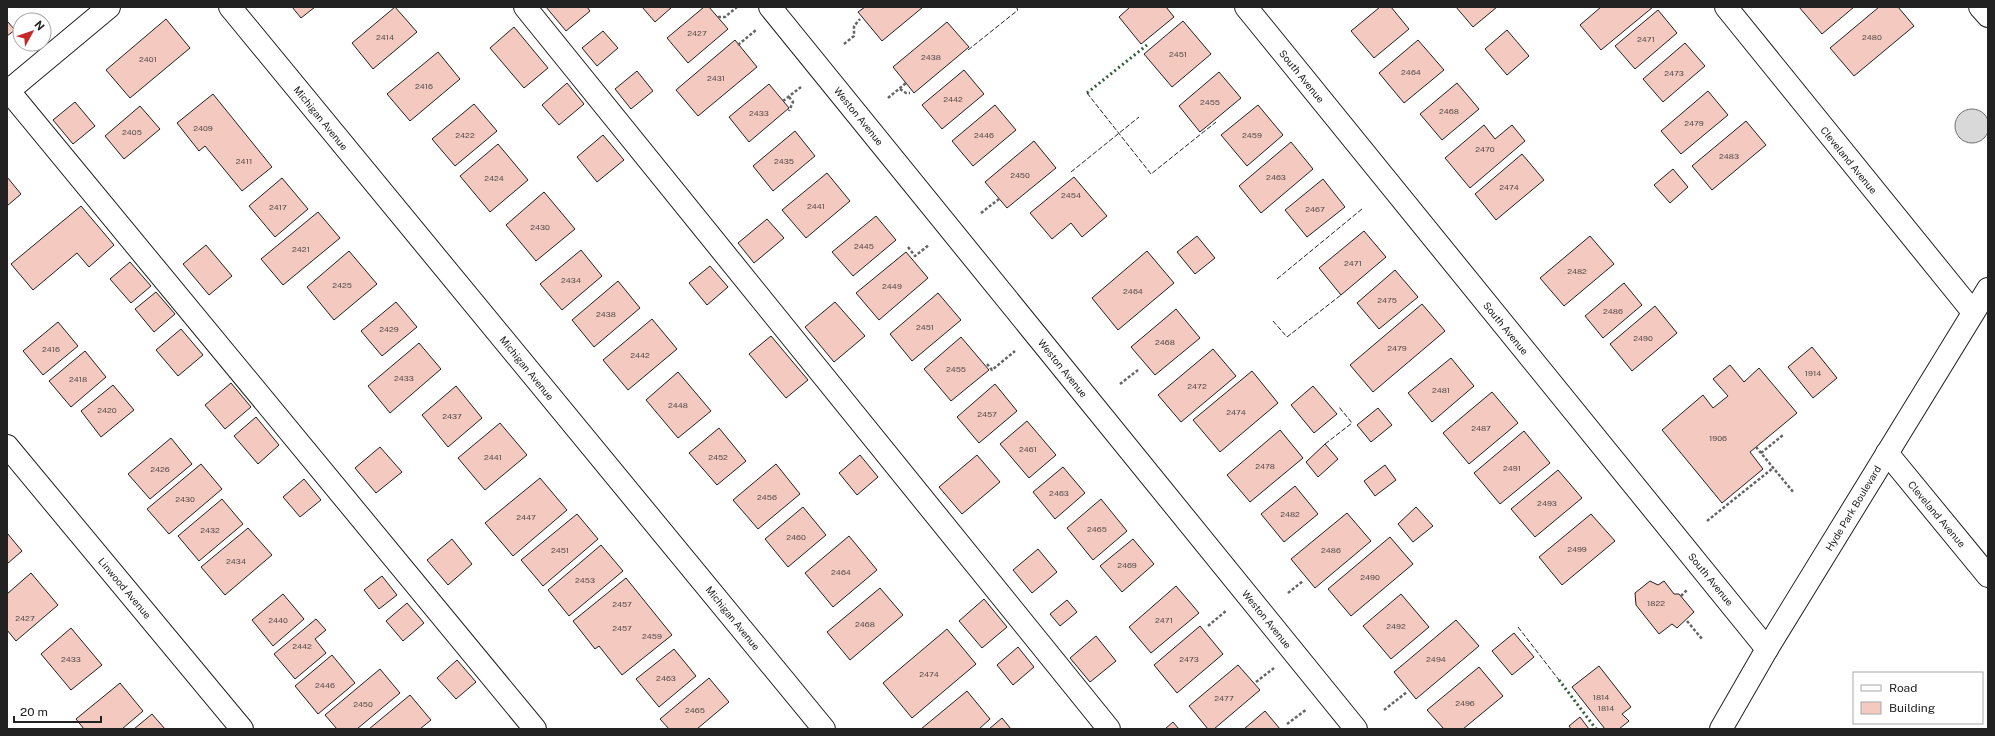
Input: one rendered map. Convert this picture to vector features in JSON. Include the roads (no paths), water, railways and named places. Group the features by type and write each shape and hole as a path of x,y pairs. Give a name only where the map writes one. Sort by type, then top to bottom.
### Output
{"street":[{"path":"109,7 7,91 535,729"},
{"name":"Michigan Avenue","path":"230,7 824,729"},
{"path":"525,7 1109,729"},
{"name":"Weston Avenue","path":"770,7 1356,729"},
{"name":"South Avenue","path":"1246,7 1767,648"},
{"name":"Cleveland Avenue","path":"1726,7 1973,312"},
{"path":"1980,7 1988,16"},
{"name":"Hyde Park Boulevard","path":"1721,729 1767,648 1988,289"},
{"name":"Linwood Avenue","path":"7,446 242,729"},
{"name":"Cleveland Avenue","path":"1887,453 1988,576"}]}
